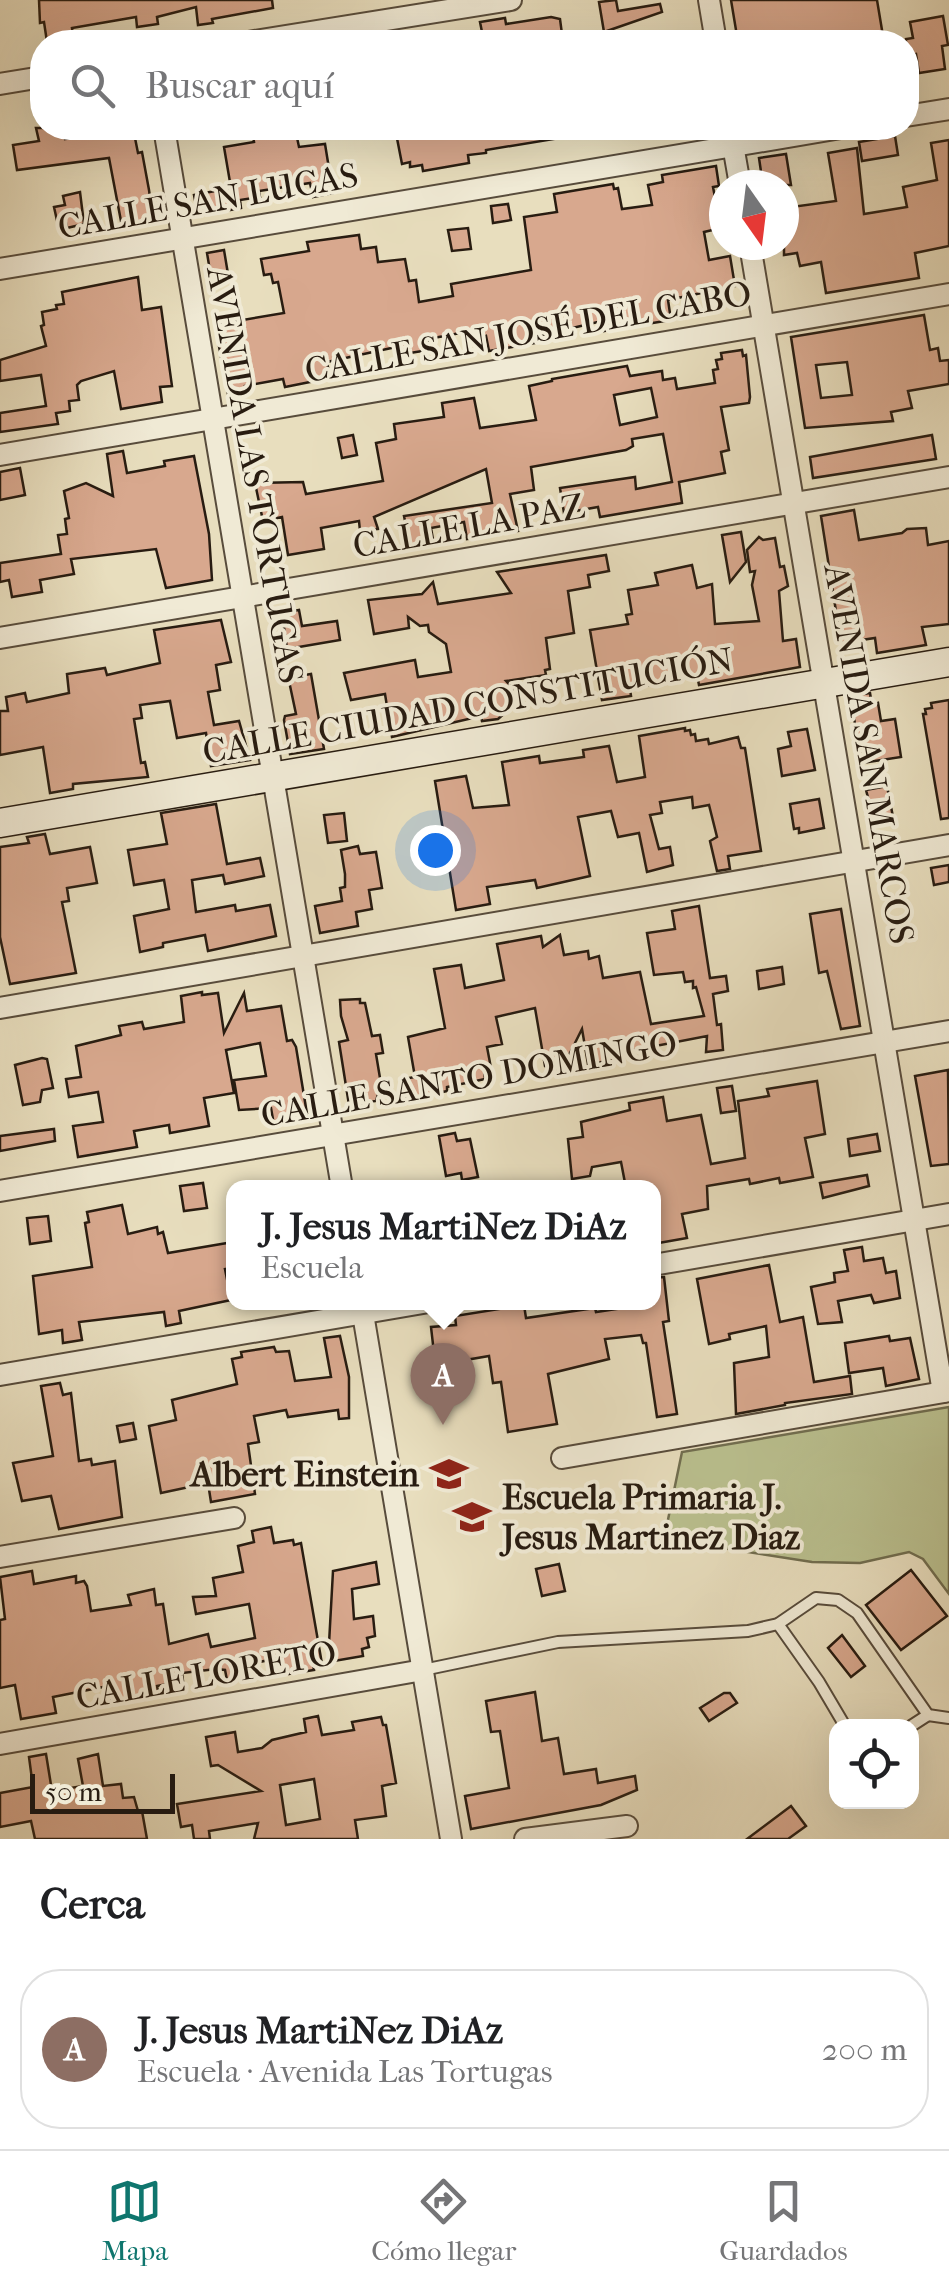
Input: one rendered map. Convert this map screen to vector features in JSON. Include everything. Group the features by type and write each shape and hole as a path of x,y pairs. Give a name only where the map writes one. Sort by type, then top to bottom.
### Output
{"street":[{"path":"323,30 511,0"},
{"path":"709,0 714,30"},
{"path":"0,84 30,79"},
{"path":"919,114 949,109"},
{"name":"AVENIDA LAS TORTUGAS","path":"166,140 341,1180"},
{"name":"CALLE SAN LUCAS","path":"0,269 710,140"},
{"path":"733,140 738,170"},
{"name":"AVENIDA SAN MARCOS","path":"753,260 946,1392"},
{"name":"CALLE SAN JOSÉ DEL CABO","path":"0,454 949,294"},
{"name":"CALLE LA PAZ","path":"0,638 949,477"},
{"name":"CALLE CIUDAD CONSTITUCIÓN","path":"0,823 949,662"},
{"path":"0,1008 949,844"},
{"name":"CALLE SANTO DOMINGO","path":"0,1192 949,1031"},
{"path":"661,1263 949,1214"},
{"path":"0,1375 351,1310"},
{"path":"362,1310 451,1839"},
{"path":"562,1458 946,1392"},
{"path":"0,1557 234,1518"},
{"name":"CALLE LORETO","path":"0,1744 423,1670"},
{"path":"526,1839 627,1826"}],"lane":[{"path":"423,1670 558,1642 748,1632 778,1624 816,1598 838,1600 856,1613 928,1715"},
{"path":"778,1624 841,1719"},
{"path":"919,1721 928,1715 949,1718"}],"green space":[{"path":"949,1407 949,1594 923,1559 909,1552 860,1563 812,1562 664,1539 682,1452"}],"building":[{"path":"39,0 272,0 273,8 198,25 196,7 157,17 158,24 137,27 136,17 72,30 45,30 44,22 40,23"},
{"path":"616,0 618,11 660,4 662,12 604,30 599,2"},
{"path":"731,0 877,0 882,30 736,30"},
{"path":"943,16 948,45 942,46 945,69 919,73 919,30 912,30 910,22"},
{"path":"551,17 560,19 561,30 482,30 480,22 505,18 506,24"},
{"path":"135,140 138,153 142,152 149,190 153,219 150,224 131,227 129,220 121,221 109,158 17,170 13,145"},
{"path":"298,140 299,147 325,144 333,193 313,197 310,183 259,191 260,197 240,200 241,208 198,216 194,195 231,188 224,147"},
{"path":"397,140 547,140 486,150 468,155 469,163 423,171 422,165 402,164"},
{"path":"896,140 898,155 862,161 859,142"},
{"path":"949,140 949,246 915,253 919,278 826,293 821,262 800,266 799,206 836,201 828,153 857,148 864,214 907,207 903,187 937,180 931,143"},
{"path":"786,154 789,170 761,170 759,158"},
{"path":"716,166 717,170 709,170 709,231 704,232 709,260 731,260 735,286 668,300 671,320 604,331 602,321 534,337 535,343 489,351 486,336 480,338 478,330 428,339 429,350 397,355 396,347 327,362 330,378 285,387 283,379 245,386 246,391 228,394 218,341 223,340 219,324 284,313 278,282 273,283 271,274 264,275 261,259 309,251 307,242 359,235 361,249 376,247 378,262 405,259 409,281 416,280 419,302 453,296 451,284 531,270 524,217 557,212 554,194 613,184 614,189 618,188 622,209 652,205 648,185 663,182 662,175"},
{"path":"80,192 84,224 67,228 66,223 58,225 54,207 65,205 63,196"},
{"path":"508,204 511,220 493,223 491,206"},
{"path":"468,228 471,249 452,251 448,230"},
{"path":"224,250 228,274 211,277 207,253"},
{"path":"138,277 142,310 161,307 172,386 160,387 162,402 121,409 114,371 81,381 77,385 79,400 69,401 70,411 56,413 58,424 0,432 0,413 46,406 41,375 0,381 0,360 46,346 42,312 64,304 62,292"},
{"path":"924,315 930,350 938,348 940,361 949,360 949,384 908,391 912,408 891,412 893,421 805,428 791,337","holes":["847,362 852,395 821,398 816,365"]},
{"path":"742,350 746,355 749,403 721,407 729,450 721,452 725,473 679,482 682,503 600,517 598,507 564,513 560,488 635,477 636,489 672,482 663,434 632,439 633,446 626,450 531,467 534,490 510,494 518,531 467,539 464,522 431,528 434,545 411,549 404,516 492,503 486,469 374,517 378,529 360,531 359,521 321,528 324,549 288,555 282,517 263,521 255,483 303,482 306,494 383,481 376,443 396,439 394,424 444,417 442,403 474,398 480,428 536,420 529,386 627,366 630,376 662,371 663,380 675,378 677,389 715,383 713,370 718,369 716,360 722,359 721,353","holes":["651,388 657,417 620,425 614,395"]},
{"path":"353,435 357,455 342,458 338,438"},
{"path":"932,435 936,459 813,478 810,457"},
{"path":"123,451 127,473 194,456 209,534 212,580 166,588 156,549 71,559 74,574 40,580 42,592 12,597 9,580 0,582 0,563 61,554 58,535 67,534 65,519 69,518 64,491 86,483 113,496 107,454"},
{"path":"20,468 25,495 0,500 0,472"},
{"path":"854,510 859,540 926,528 928,545 949,541 949,624 922,627 926,645 877,653 875,638 841,643 821,516"},
{"path":"741,532 746,562 730,582 722,535"},
{"path":"759,537 775,538 780,567 784,566 788,586 779,591 783,641 796,639 800,667 699,685 697,675 630,689 631,696 602,700 590,630 628,624 626,615 632,614 628,590 658,585 655,573 692,565 697,588 712,584 715,624 759,621 752,585 755,571 750,572 747,550"},
{"path":"606,555 609,571 588,575 590,587 568,591 574,633 546,638 550,669 545,670 546,675 506,681 522,698 498,719 482,721 481,716 392,737 385,694 351,700 344,673 415,660 418,677 451,672 446,644 429,632 428,625 420,626 408,617 409,628 374,634 368,600 422,594 433,582 438,604 511,593 497,572"},
{"path":"299,610 302,626 337,621 340,640 287,649 282,613"},
{"path":"221,620 231,662 216,665 220,690 208,692 214,725 239,721 250,760 211,766 206,733 177,738 170,701 140,705 142,718 134,719 141,763 145,762 148,777 73,784 73,789 50,793 43,747 0,755 0,711 8,711 6,697 25,693 27,702 69,693 67,674 105,668 107,675 160,663 154,630"},
{"path":"311,674 324,749 290,754 284,720 285,716 296,714 289,681"},
{"path":"870,693 872,705 878,703 881,721 895,719 901,757 862,763 850,696"},
{"path":"949,700 949,818 941,819 923,714 925,709 932,708 931,703"},
{"path":"685,728 695,734 696,741 708,739 709,744 738,737 741,748 745,748 761,851 728,856 730,869 717,871 710,841 717,837 709,805 693,808 692,797 660,802 662,813 650,815 659,849 670,847 673,865 647,872 639,833 618,837 611,811 578,817 590,876 537,888 535,880 487,887 490,904 456,910 435,781 466,776 473,808 509,805 502,762 539,756 540,763 584,757 583,750 609,746 617,782 645,777 639,736"},
{"path":"807,729 815,770 782,776 778,749 791,746 788,732"},
{"path":"887,786 893,817 874,820 866,790"},
{"path":"819,799 824,828 799,833 799,828 794,829 790,804"},
{"path":"216,804 227,864 260,858 264,876 225,884 223,875 192,880 196,912 235,905 236,911 270,905 276,936 208,951 205,935 140,952 134,916 169,909 164,880 134,885 128,850 167,844 161,813"},
{"path":"344,813 347,841 328,843 324,815"},
{"path":"45,834 50,854 90,847 97,883 67,888 69,901 62,902 76,973 10,984 0,937 0,847 29,843 27,837"},
{"path":"358,846 360,854 376,852 382,888 369,890 372,909 356,912 358,926 320,933 315,906 342,901 340,888 345,887 345,874 341,850"},
{"path":"949,865 949,882 934,885 931,868"},
{"path":"699,906 710,978 726,976 728,991 713,994 723,1050 706,1052 707,1036 614,1054 615,1060 588,1064 582,1029 562,1069 552,1072 545,1066 535,1008 496,1017 502,1044 487,1047 491,1068 484,1070 485,1079 406,1101 403,1079 415,1077 408,1037 445,1028 434,969 461,965 465,988 504,980 497,944 541,936 543,947 560,935 564,955 588,951 589,959 599,956 603,978 640,972 651,1024 704,1016 696,987 693,988 693,981 685,982 683,972 654,975 647,933 675,929 672,911"},
{"path":"841,909 860,1026 841,1029 827,971 819,973 810,914"},
{"path":"782,967 784,984 759,989 757,971"},
{"path":"218,993 224,1033 244,993 247,1011 281,1006 287,1041 292,1040 296,1047 308,1120 274,1125 271,1108 239,1110 234,1080 266,1076 260,1043 226,1050 234,1093 204,1098 209,1126 170,1133 169,1125 134,1131 137,1147 78,1157 73,1126 103,1122 98,1092 69,1097 66,1079 81,1077 76,1046 121,1035 119,1026 142,1022 144,1029 184,1022 181,996"},
{"path":"360,999 360,1003 365,1003 372,1036 380,1035 383,1053 376,1054 381,1084 376,1101 349,1105 339,1042 348,1040 340,1000"},
{"path":"47,1059 53,1088 42,1090 40,1102 23,1105 15,1065"},
{"path":"948,1070 949,1164 931,1166 915,1076"},
{"path":"817,1081 825,1134 805,1138 813,1177 750,1184 749,1179 707,1186 708,1209 682,1214 687,1238 661,1243 661,1180 624,1180 621,1162 592,1167 590,1176 572,1179 568,1139 583,1137 581,1122 630,1110 629,1103 663,1097 667,1121 701,1115 711,1164 745,1158 738,1101 769,1096 767,1089"},
{"path":"732,1086 736,1111 721,1113 717,1088"},
{"path":"54,1129 55,1141 0,1151 0,1136"},
{"path":"455,1133 457,1141 470,1139 478,1177 462,1180 461,1173 446,1176 439,1136"},
{"path":"877,1134 880,1151 850,1156 848,1139"},
{"path":"867,1175 869,1186 823,1198 820,1183"},
{"path":"203,1183 207,1208 184,1211 180,1186"},
{"path":"122,1205 128,1234 157,1227 158,1234 163,1232 168,1253 226,1243 226,1301 179,1311 181,1323 166,1326 164,1312 79,1322 82,1340 63,1343 62,1330 39,1334 33,1276 92,1267 87,1212"},
{"path":"48,1216 51,1241 30,1244 27,1218"},
{"path":"862,1247 864,1261 883,1258 886,1273 896,1271 900,1298 874,1303 871,1295 838,1301 842,1322 818,1324 811,1287 835,1282 834,1273 848,1271 844,1250"},
{"path":"769,1265 780,1322 803,1317 814,1382 850,1376 852,1394 736,1414 734,1363 769,1357 766,1326 729,1334 730,1339 709,1344 697,1279"},
{"path":"664,1277 669,1321 663,1322 677,1414 657,1417 646,1343 641,1335 605,1339 609,1359 548,1374 557,1424 508,1432 501,1382 493,1383 489,1356 435,1362 431,1327 456,1325 455,1316 493,1310 525,1310 526,1318 581,1310 661,1310"},
{"path":"340,1336 349,1377 349,1418 339,1419 338,1410 288,1417 286,1410 254,1416 259,1442 248,1444 255,1494 211,1502 208,1483 161,1493 149,1426 176,1420 172,1400 237,1384 232,1359 242,1357 241,1352 274,1347 276,1352 289,1351 295,1381 331,1377 324,1338"},
{"path":"889,1336 890,1341 910,1338 919,1379 886,1386 883,1368 849,1373 845,1343"},
{"path":"60,1383 63,1395 71,1393 79,1461 91,1459 92,1465 115,1461 122,1517 59,1529 51,1496 22,1501 13,1463 53,1456 41,1386"},
{"path":"133,1423 136,1439 120,1442 117,1426"},
{"path":"271,1527 274,1543 301,1543 322,1664 313,1665 314,1670 276,1676 274,1659 245,1665 247,1676 227,1680 225,1670 182,1673 183,1681 157,1686 159,1695 110,1704 108,1686 53,1697 56,1713 21,1719 15,1685 0,1688 0,1620 5,1619 0,1577 32,1571 34,1584 76,1576 76,1583 84,1581 87,1586 91,1611 131,1605 128,1595 154,1589 156,1605 163,1604 169,1644 208,1634 211,1647 255,1638 249,1604 196,1614 193,1597 216,1596 213,1578 243,1572 238,1546 254,1542 252,1531"},
{"path":"376,1562 379,1584 352,1589 354,1619 373,1616 375,1636 367,1638 369,1647 362,1649 363,1656 328,1662 333,1571"},
{"path":"559,1564 565,1591 542,1596 536,1569"},
{"path":"911,1570 947,1616 901,1650 866,1605"},
{"path":"842,1635 865,1666 851,1677 828,1648"},
{"path":"535,1692 542,1741 558,1738 564,1774 596,1769 598,1783 635,1776 637,1790 601,1805 471,1829 465,1796 509,1788 500,1731 491,1732 486,1701"},
{"path":"730,1693 737,1703 709,1721 700,1708"},
{"path":"318,1716 322,1735 354,1730 352,1722 381,1717 386,1725 396,1783 382,1786 386,1816 355,1820 358,1839 254,1839 258,1823 209,1831 210,1839 194,1839 192,1825 181,1827 177,1804 261,1791 218,1765 211,1766 206,1737 235,1732 238,1752 262,1748 272,1740 306,1732 304,1719","holes":["314,1779 320,1819 286,1825 280,1785"]},
{"path":"46,1754 52,1791 83,1786 78,1759 98,1754 103,1786 121,1784 123,1798 134,1797 138,1811 142,1811 147,1839 35,1839 31,1821 0,1827 0,1793 33,1787 29,1757"},
{"path":"791,1806 806,1826 788,1839 747,1839"}],"place":[{"name":"J. Jesus MartiNez DiAz","path":"443,1425"},
{"name":"Albert Einstein","path":"449,1474"},
{"name":"Escuela Primaria J. Jesus Martinez Diaz","path":"472,1517"}]}
